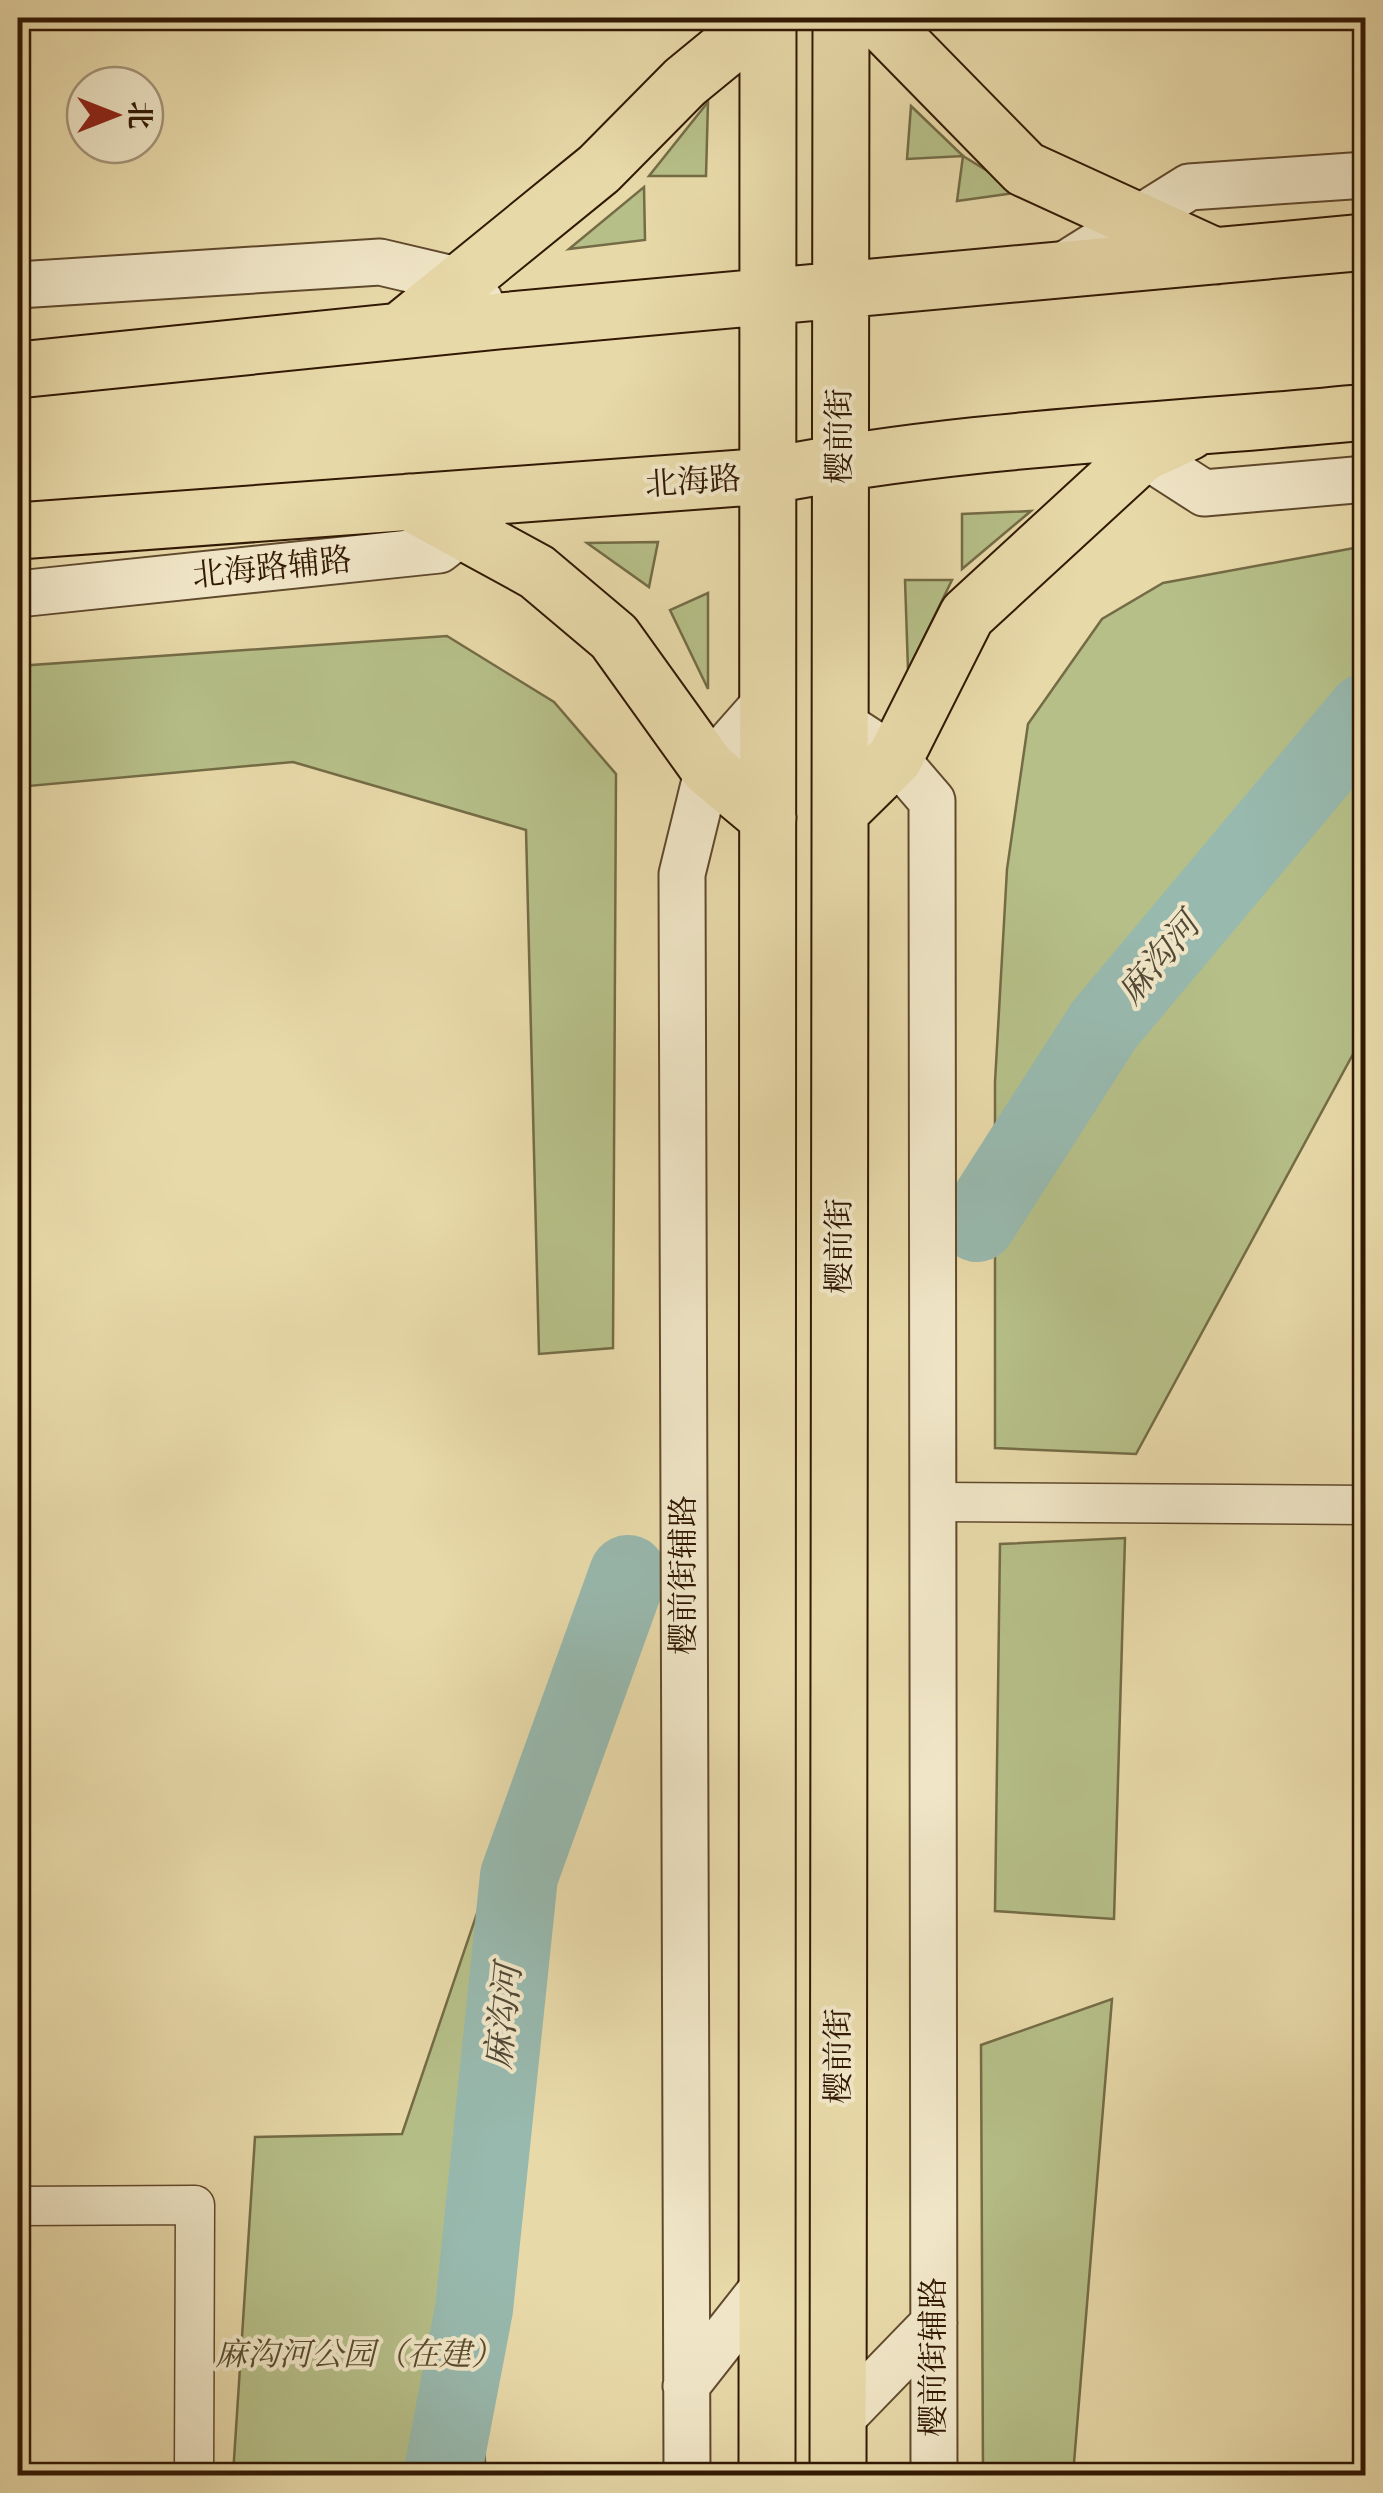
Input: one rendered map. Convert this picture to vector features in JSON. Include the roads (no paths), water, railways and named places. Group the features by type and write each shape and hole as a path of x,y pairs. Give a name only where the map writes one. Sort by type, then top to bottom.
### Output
{"main road":[{"path":"400,331 599,169 685,82 766,18"},
{"path":"766,18 767,2476"},
{"name":"樱前街","path":"838,2476 841,18"},
{"path":"877,18 1025,169 1218,257"},
{"path":"18,370 500,320 1366,242"},
{"name":"北海路","path":"18,531 768,476 840,462 1124,442 1194,430 1366,412"},
{"path":"840,812 895,758 968,615 1124,442"},
{"path":"409,502 537,572 614,636 708,768 768,818"}],"street":[{"path":"1053,272 1132,218 1188,187 1366,175"},
{"path":"18,284 380,262 461,282 500,320"},
{"path":"1124,442 1204,494 1366,479"},
{"name":"北海路辅路","path":"18,594 440,550 465,533 506,494"},
{"name":"樱前街辅路","path":"686,2476 682,874 708,768 768,700"},
{"name":"樱前街辅路","path":"840,722 895,758 932,801 934,2476"},
{"path":"934,1502 1366,1505"},
{"path":"18,2206 195,2205 194,2476"},
{"path":"686,2386 767,2283"},
{"path":"838,2422 934,2323"}],"waterway":[{"name":"麻沟河","path":"977,1223 1104,1025 1366,712"},
{"name":"麻沟河","path":"442,2476 474,2309 519,1876 628,1574"}],"park label":[{"name":"麻沟河公园（在建）","path":"359,2355"}]}
